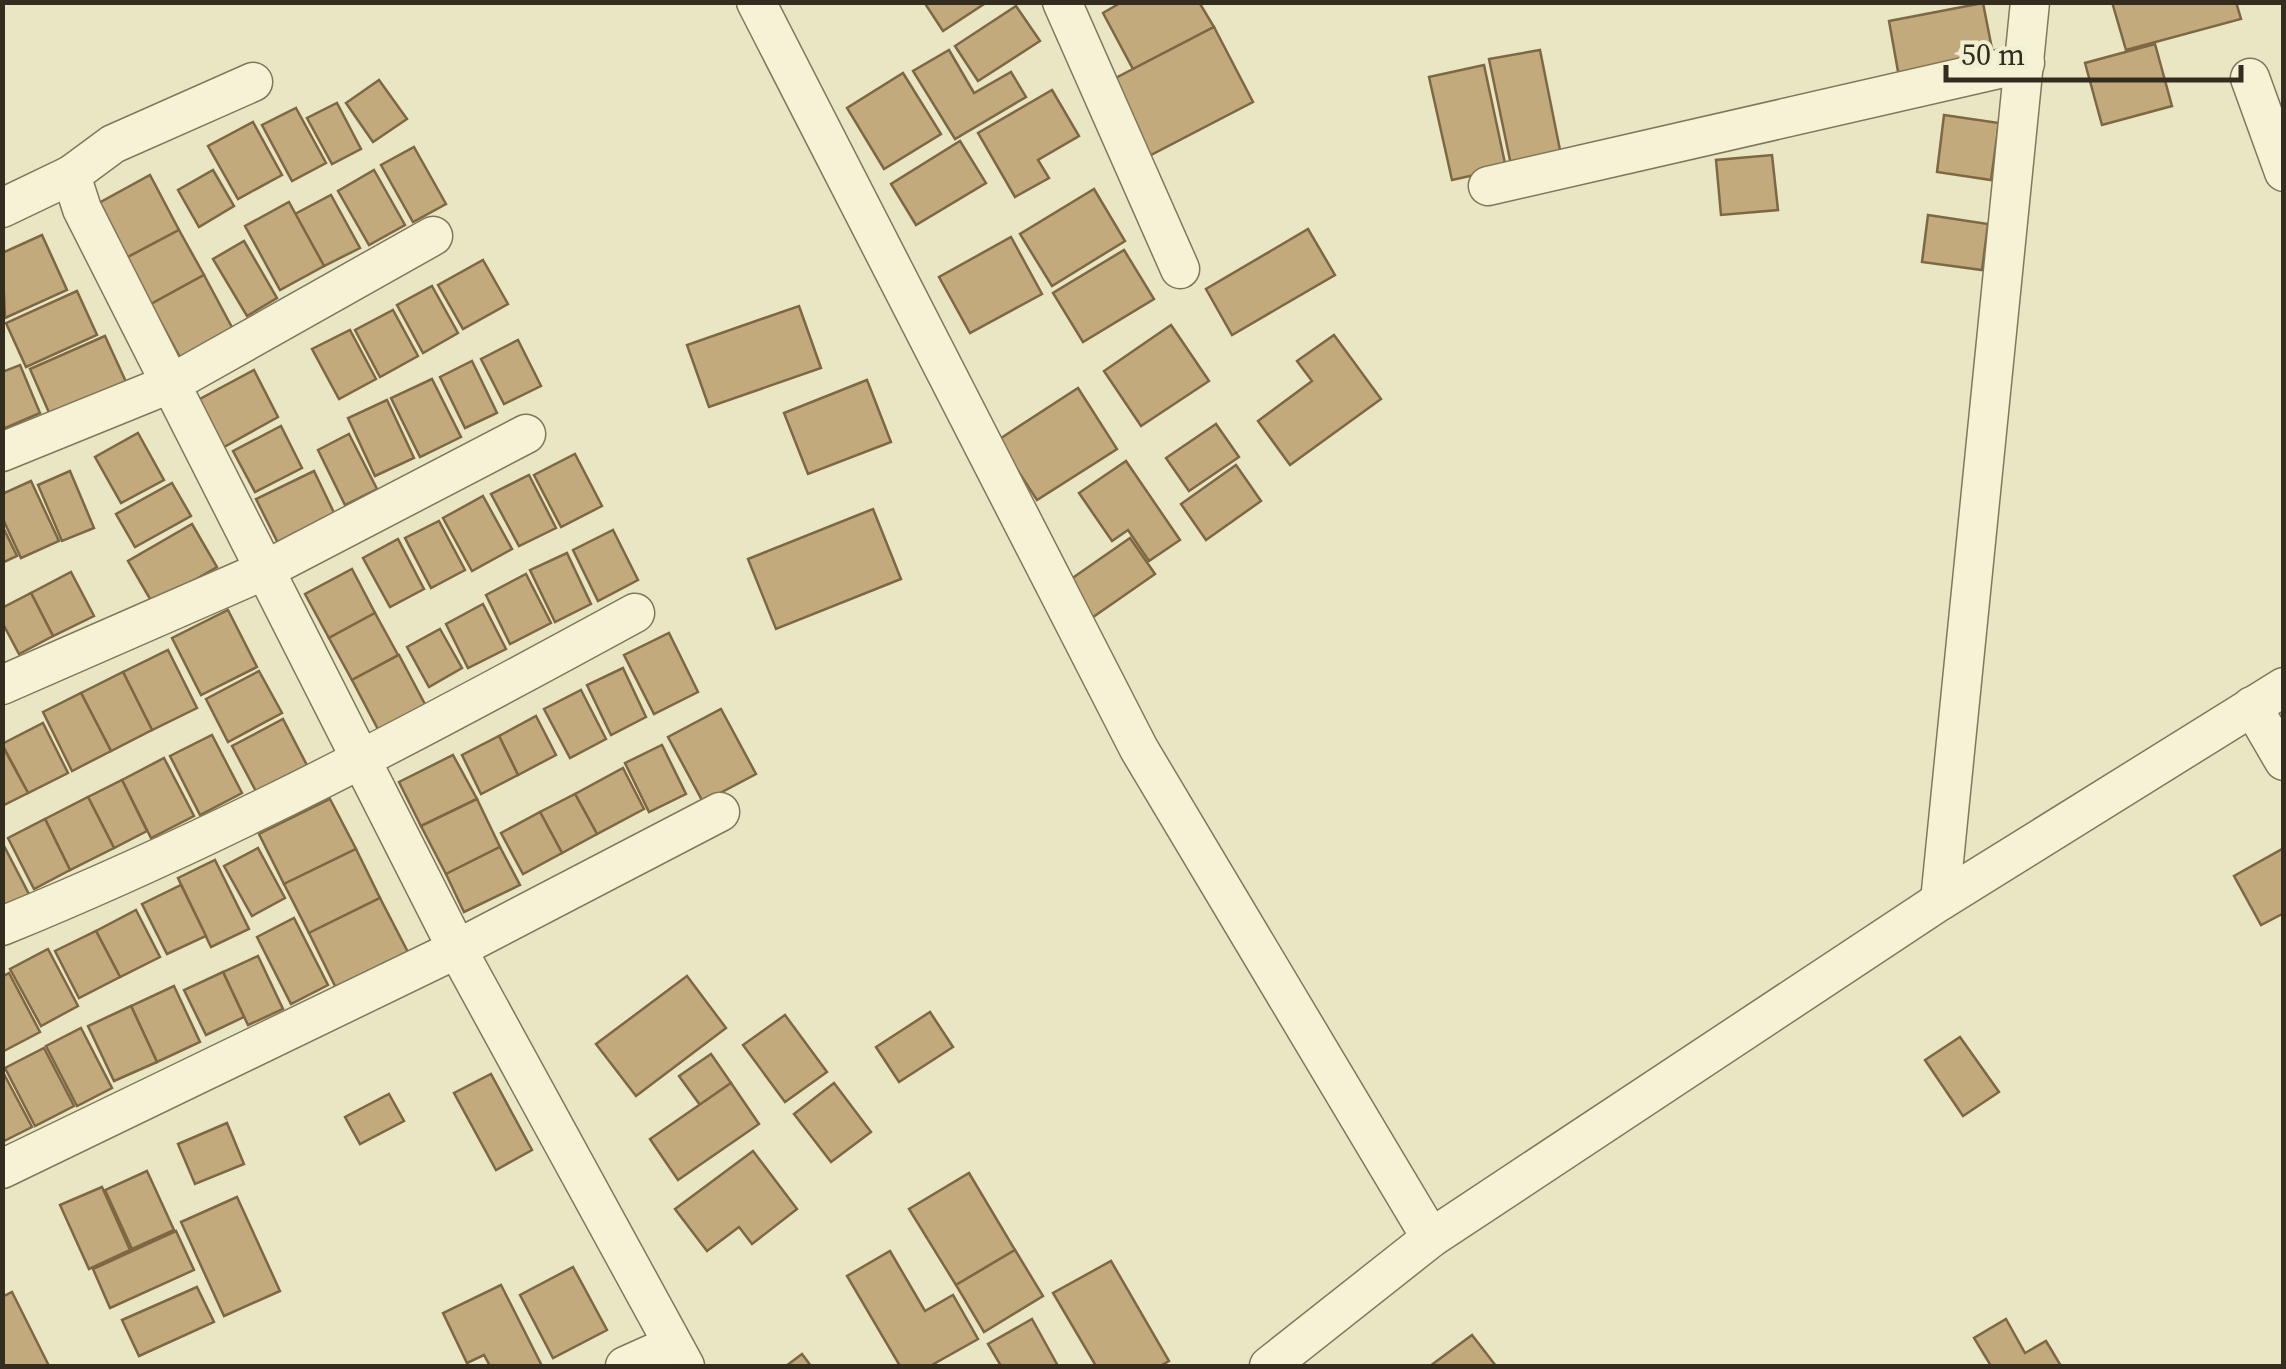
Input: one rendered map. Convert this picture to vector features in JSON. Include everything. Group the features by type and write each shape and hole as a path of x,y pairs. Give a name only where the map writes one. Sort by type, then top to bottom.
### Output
{"street":[{"path":"1062,2 1180,269"},
{"path":"1940,901 2030,2"},
{"path":"768,7 1140,748 1431,1238"},
{"path":"1488,186 2025,64"},
{"path":"2250,78 2284,172"},
{"path":"2,208 71,175 113,144 253,82"},
{"path":"71,175 82,209 457,948 678,1356 625,1366"},
{"path":"2,452 172,383 433,236"},
{"path":"2,685 265,570 526,434"},
{"path":"2,926 109,883 364,760 635,614"},
{"path":"1270,1366 1431,1238 1940,901 2268,696 2284,761"},
{"path":"2,1169 457,948 720,812"}],"building":[{"path":"924,2 983,2 984,4 943,31"},
{"path":"1122,2 1199,2 1214,27 1133,69 1103,13"},
{"path":"2112,2 2236,2 2241,19 2126,50"},
{"path":"1983,3 1994,59 1899,77 1889,21"},
{"path":"1016,6 1040,41 978,81 955,46"},
{"path":"1214,27 1253,102 1145,158 1106,83"},
{"path":"2155,44 2172,106 2102,125 2085,63"},
{"path":"949,50 974,93 1011,72 1026,97 955,139 913,71"},
{"path":"1540,50 1561,155 1511,165 1489,59"},
{"path":"1484,65 1506,168 1452,180 1429,77"},
{"path":"903,73 941,134 884,169 847,108"},
{"path":"379,80 407,119 373,142 346,103"},
{"path":"1052,90 1079,136 1038,160 1049,178 1015,197 978,133"},
{"path":"337,103 361,149 332,164 307,118"},
{"path":"296,108 326,163 292,181 262,125"},
{"path":"1944,115 1999,123 1991,180 1937,172"},
{"path":"253,122 282,175 238,199 208,146"},
{"path":"960,141 986,183 916,225 891,184"},
{"path":"414,147 446,204 413,222 381,165"},
{"path":"1772,155 1778,210 1721,215 1716,160"},
{"path":"213,170 234,206 199,227 178,190"},
{"path":"374,170 405,225 369,245 338,191"},
{"path":"150,175 179,230 126,258 97,204"},
{"path":"1094,189 1125,241 1052,286 1020,234"},
{"path":"331,195 360,248 324,266 295,214"},
{"path":"289,202 324,266 280,290 245,226"},
{"path":"1928,215 1988,224 1982,270 1922,262"},
{"path":"1308,229 1335,275 1232,335 1206,289"},
{"path":"179,230 204,275 151,304 126,258"},
{"path":"42,235 67,290 5,318 2,253"},
{"path":"1011,237 1042,294 970,333 939,277"},
{"path":"244,241 277,298 247,316 213,259"},
{"path":"1124,250 1154,299 1083,342 1053,293"},
{"path":"483,260 508,304 463,329 438,285"},
{"path":"204,275 235,333 182,361 151,304"},
{"path":"432,286 458,333 423,353 397,305"},
{"path":"77,291 97,335 26,367 6,323"},
{"path":"799,306 821,368 709,407 687,345"},
{"path":"393,310 418,356 380,377 355,330"},
{"path":"1171,325 1209,381 1141,426 1104,371"},
{"path":"350,330 376,379 339,399 312,349"},
{"path":"1334,335 1381,399 1290,465 1258,421 1312,381 1297,361"},
{"path":"105,336 127,384 51,417 30,369"},
{"path":"518,340 541,386 504,404 481,359"},
{"path":"472,361 497,413 465,428 440,377"},
{"path":"20,365 40,413 3,429 2,372"},
{"path":"254,370 278,417 224,447 198,400"},
{"path":"432,379 461,437 420,457 391,398"},
{"path":"867,380 891,442 808,474 784,413"},
{"path":"1078,388 1117,449 1037,500 998,440"},
{"path":"387,400 414,458 375,476 348,418"},
{"path":"1216,424 1239,457 1189,491 1166,458"},
{"path":"281,426 302,468 255,492 233,451"},
{"path":"138,433 164,480 121,503 95,457"},
{"path":"349,434 377,489 345,505 318,450"},
{"path":"575,454 602,506 561,527 534,475"},
{"path":"1126,461 1180,540 1149,561 1128,530 1112,541 1079,493"},
{"path":"1236,465 1261,501 1206,540 1181,504"},
{"path":"70,471 94,528 62,541 38,485"},
{"path":"314,471 338,521 281,549 256,499"},
{"path":"529,475 556,528 519,546 491,494"},
{"path":"31,481 59,541 21,558 2,517 2,494"},
{"path":"172,483 191,516 135,547 116,514"},
{"path":"483,496 512,549 472,571 443,518"},
{"path":"873,509 901,579 776,629 748,559"},
{"path":"439,521 465,570 431,588 405,538"},
{"path":"192,524 217,567 153,604 128,561"},
{"path":"2,525 17,556 2,563"},
{"path":"613,530 638,580 598,601 573,550"},
{"path":"1130,538 1155,574 1086,622 1061,586"},
{"path":"398,539 424,589 390,607 363,558"},
{"path":"567,553 591,604 555,622 530,570"},
{"path":"352,569 375,613 329,638 305,594"},
{"path":"71,572 94,616 53,636 31,593"},
{"path":"526,574 551,623 510,644 486,595"},
{"path":"31,593 53,636 19,654 2,622 2,608"},
{"path":"483,604 506,649 468,668 446,624"},
{"path":"228,610 257,667 201,695 172,638"},
{"path":"375,613 398,655 352,680 329,638"},
{"path":"440,629 462,668 429,687 407,647"},
{"path":"669,633 698,692 654,714 624,655"},
{"path":"168,650 197,708 152,730 123,672"},
{"path":"399,655 427,708 380,733 352,680"},
{"path":"623,668 646,717 611,735 587,685"},
{"path":"259,671 282,713 228,742 206,699"},
{"path":"123,672 152,730 111,751 81,693"},
{"path":"581,690 606,739 570,758 544,709"},
{"path":"81,693 111,751 72,771 43,712"},
{"path":"721,709 756,774 703,802 668,737"},
{"path":"536,716 556,755 518,775 499,736"},
{"path":"283,719 310,771 259,797 232,746"},
{"path":"43,723 68,773 28,793 2,744"},
{"path":"212,735 242,793 200,815 170,756"},
{"path":"499,736 518,775 481,794 462,755"},
{"path":"2,745 28,793 2,806"},
{"path":"662,745 686,794 649,812 625,763"},
{"path":"453,755 477,799 421,826 399,782"},
{"path":"164,758 194,816 151,838 122,780"},
{"path":"623,768 644,809 597,834 575,794"},
{"path":"122,780 147,831 114,848 88,797"},
{"path":"575,794 597,834 562,853 540,812"},
{"path":"88,797 114,848 70,870 45,819"},
{"path":"330,799 356,849 284,884 259,834"},
{"path":"477,799 500,847 446,874 421,826"},
{"path":"540,812 562,853 523,874 501,833"},
{"path":"45,819 70,870 34,889 8,838"},
{"path":"2,842 32,900 2,915"},
{"path":"500,847 520,885 464,912 446,874"},
{"path":"258,848 285,898 252,916 224,866"},
{"path":"2284,848 2284,913 2261,925 2234,876"},
{"path":"356,849 380,898 309,933 284,884"},
{"path":"215,860 249,929 211,947 178,878"},
{"path":"181,885 206,936 167,954 142,904"},
{"path":"380,898 411,958 339,994 309,933"},
{"path":"136,910 160,957 120,977 96,931"},
{"path":"294,918 328,985 291,1004 257,937"},
{"path":"96,931 120,977 79,998 55,951"},
{"path":"48,949 78,1006 41,1026 10,969"},
{"path":"258,956 283,1009 248,1025 223,972"},
{"path":"223,972 244,1017 206,1035 184,990"},
{"path":"9,973 40,1032 2,1052 2,977"},
{"path":"687,976 726,1028 636,1096 596,1044"},
{"path":"174,986 200,1042 157,1062 131,1006"},
{"path":"131,1006 157,1062 114,1081 88,1026"},
{"path":"930,1012 953,1047 899,1082 876,1047"},
{"path":"785,1015 827,1072 785,1102 743,1045"},
{"path":"81,1028 112,1088 77,1106 46,1046"},
{"path":"1960,1037 1999,1092 1963,1116 1925,1060"},
{"path":"44,1048 74,1106 35,1126 5,1068"},
{"path":"711,1054 731,1083 700,1105 679,1076"},
{"path":"491,1074 532,1150 496,1170 454,1093"},
{"path":"2,1075 32,1127 2,1142"},
{"path":"731,1083 759,1124 678,1180 650,1139"},
{"path":"834,1083 871,1132 831,1162 794,1114"},
{"path":"389,1094 404,1121 360,1144 345,1117"},
{"path":"227,1123 244,1164 195,1184 178,1144"},
{"path":"753,1151 797,1209 752,1244 739,1227 707,1251 675,1209"},
{"path":"147,1171 174,1230 132,1249 105,1190"},
{"path":"969,1173 1015,1250 956,1285 909,1209"},
{"path":"102,1187 130,1250 89,1269 60,1205"},
{"path":"237,1197 280,1291 224,1316 181,1222"},
{"path":"176,1231 194,1270 110,1308 93,1269"},
{"path":"1015,1250 1043,1296 984,1332 956,1285"},
{"path":"890,1251 925,1311 953,1295 978,1339 930,1366 900,1366 847,1276"},
{"path":"1111,1261 1169,1361 1160,1366 1096,1366 1053,1293"},
{"path":"573,1267 607,1330 553,1358 520,1295"},
{"path":"501,1285 542,1366 490,1366 484,1355 467,1363 443,1313"},
{"path":"197,1287 214,1322 139,1356 122,1320"},
{"path":"12,1292 49,1366 2,1366 2,1297"},
{"path":"1032,1319 1058,1366 1001,1366 988,1344"},
{"path":"2006,1319 2025,1353 2046,1341 2061,1366 1991,1366 1974,1338"},
{"path":"1472,1335 1496,1366 1430,1366"},
{"path":"802,1354 811,1366 786,1366"}]}
